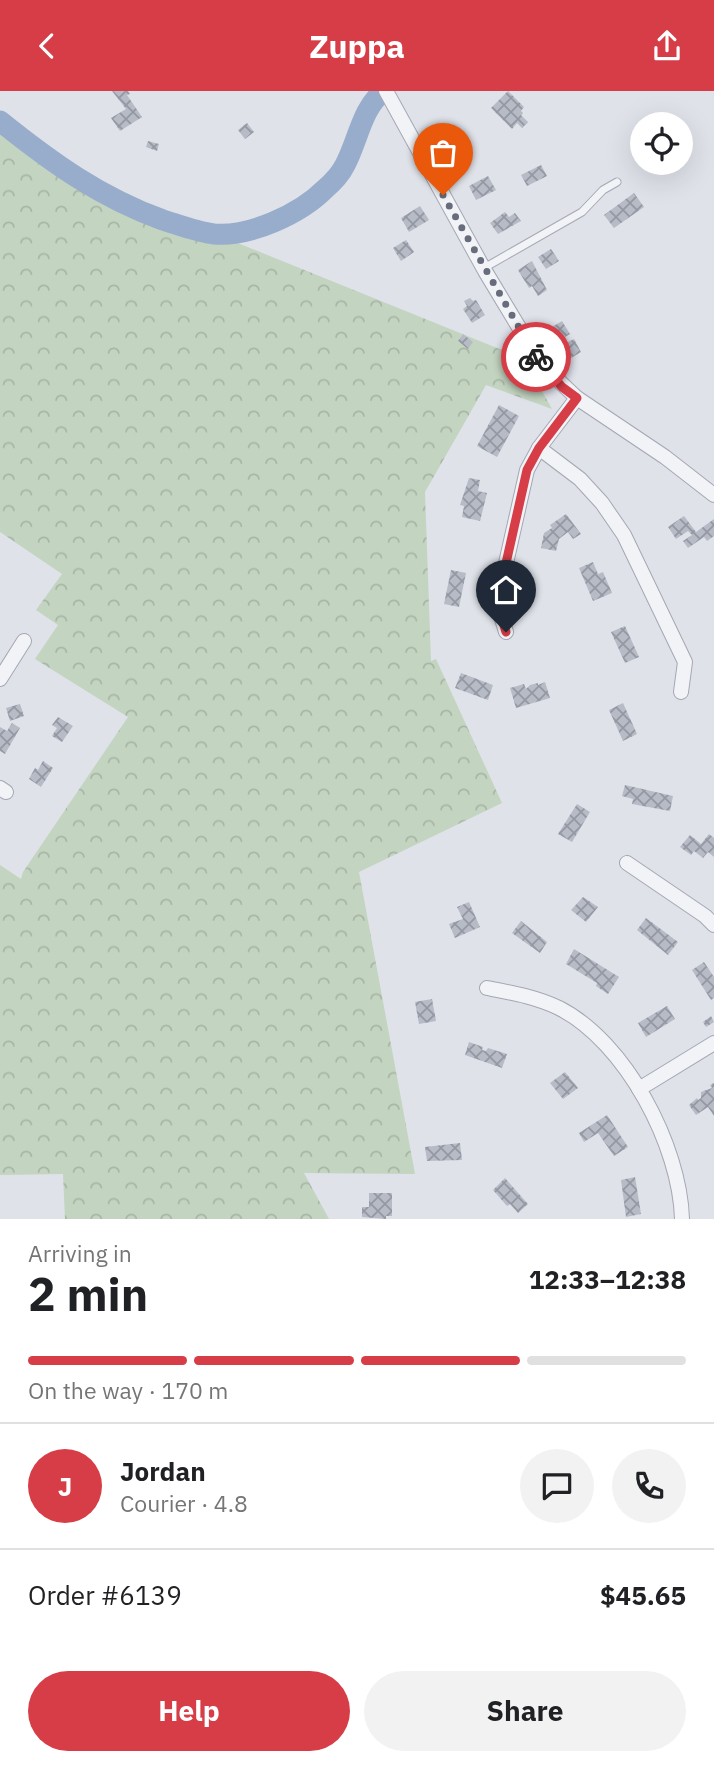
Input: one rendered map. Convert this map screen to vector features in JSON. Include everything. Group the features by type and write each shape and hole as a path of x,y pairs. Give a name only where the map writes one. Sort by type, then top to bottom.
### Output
{"street":[{"path":"387,93 541,365 577,398 665,457 714,495"},
{"path":"506,632 497,603 527,470 539,448 577,398"},
{"path":"539,448 580,479 602,503 624,535 685,662 681,692"},
{"path":"0,679 24,641"},
{"path":"627,863 684,901 714,925"},
{"path":"488,988 532,996 562,1010 587,1027 611,1052 639,1089 669,1149 680,1190 682,1219"},
{"path":"639,1089 714,1043"}],"lane":[{"path":"484,268 582,212 603,190 617,182"}],"green space":[{"path":"0,131 181,220 524,359 552,409 486,385 425,492 431,661 436,659 502,803 359,872 415,1174 304,1173 329,1219 65,1219 63,1174 0,1175 0,865 21,879 23,872 128,717 35,659 58,625 36,610 62,574 0,532"}],"building":[{"path":"112,91 128,91 130,94 127,95 142,117 120,131 111,118 126,109"},
{"path":"508,91 524,107 521,115 528,122 522,128 517,123 512,129 491,108"},
{"path":"247,123 254,132 245,139 238,130"},
{"path":"148,141 159,144 157,151 146,147"},
{"path":"541,165 547,176 527,186 521,175"},
{"path":"488,176 496,190 476,200 469,186"},
{"path":"634,193 644,207 614,228 604,215"},
{"path":"420,206 429,220 409,232 401,218"},
{"path":"505,212 509,217 515,213 521,221 498,234 490,223"},
{"path":"406,240 414,252 401,261 393,248"},
{"path":"551,249 559,261 546,269 538,257"},
{"path":"532,261 547,290 538,296 532,286 529,288 518,270"},
{"path":"470,298 476,300 485,315 472,323 463,309 467,306 464,301"},
{"path":"562,321 570,334 555,343 547,330"},
{"path":"463,334 473,342 468,349 458,341"},
{"path":"574,339 581,352 566,361 558,347"},
{"path":"499,405 519,416 497,457 477,446"},
{"path":"469,478 480,480 478,491 487,493 480,521 462,517 464,506 460,505"},
{"path":"566,514 581,534 573,539 568,532 559,539 556,551 541,548 544,533 552,528 550,525"},
{"path":"684,516 696,532 714,519 714,536 707,541 704,537 688,548 683,541 692,535 688,531 676,539 668,527"},
{"path":"593,562 598,574 603,572 612,593 593,601 579,568"},
{"path":"451,570 466,573 459,607 444,604"},
{"path":"625,626 639,657 625,663 611,632"},
{"path":"461,673 493,685 488,700 455,688"},
{"path":"545,682 550,698 516,708 510,688 524,684 526,689 530,685"},
{"path":"623,703 637,734 623,741 609,710"},
{"path":"20,704 24,716 10,721 6,708"},
{"path":"58,717 73,726 62,742 52,736 57,728 52,725"},
{"path":"12,723 20,728 5,754 0,751 0,727 7,731"},
{"path":"43,761 53,768 41,787 29,779"},
{"path":"625,785 673,796 670,811 632,804 633,799 622,796"},
{"path":"577,804 590,812 572,842 558,834"},
{"path":"709,834 714,838 714,857 708,852 703,858 694,851 691,855 680,847 690,835 701,844"},
{"path":"583,897 598,907 586,922 571,910"},
{"path":"469,902 480,927 455,938 449,924 463,919 457,907"},
{"path":"646,918 678,942 668,955 637,930"},
{"path":"521,921 547,942 540,953 512,933"},
{"path":"574,949 619,977 608,994 596,986 597,983 566,964"},
{"path":"704,962 714,977 714,998 711,1000 692,970"},
{"path":"432,999 436,1021 419,1024 415,1002"},
{"path":"667,1006 675,1019 646,1037 638,1023"},
{"path":"711,1016 714,1022 706,1027 703,1022"},
{"path":"469,1042 483,1047 482,1050 486,1051 488,1048 507,1054 502,1068 465,1055"},
{"path":"565,1072 578,1088 563,1099 550,1083"},
{"path":"714,1083 714,1116 708,1107 696,1115 689,1105 701,1098 701,1092 712,1088 710,1085"},
{"path":"607,1115 628,1147 614,1156 598,1133 584,1142 579,1133"},
{"path":"460,1143 462,1160 427,1161 425,1147"},
{"path":"635,1177 641,1214 626,1217 621,1180"},
{"path":"505,1178 528,1204 518,1213 510,1204 507,1206 493,1190"},
{"path":"369,1193 392,1193 392,1216 386,1216 386,1219 362,1217 362,1207 369,1207"}],"waterway":[{"path":"0,121 58,165 119,201 163,220 201,232 228,234 274,222 302,207 328,187 350,156 370,106 384,91"}],"way so far":[{"path":"443,195 536,357"}],"route":[{"path":"506,632 497,603 527,470 539,448 577,398 562,387 536,357"}]}
